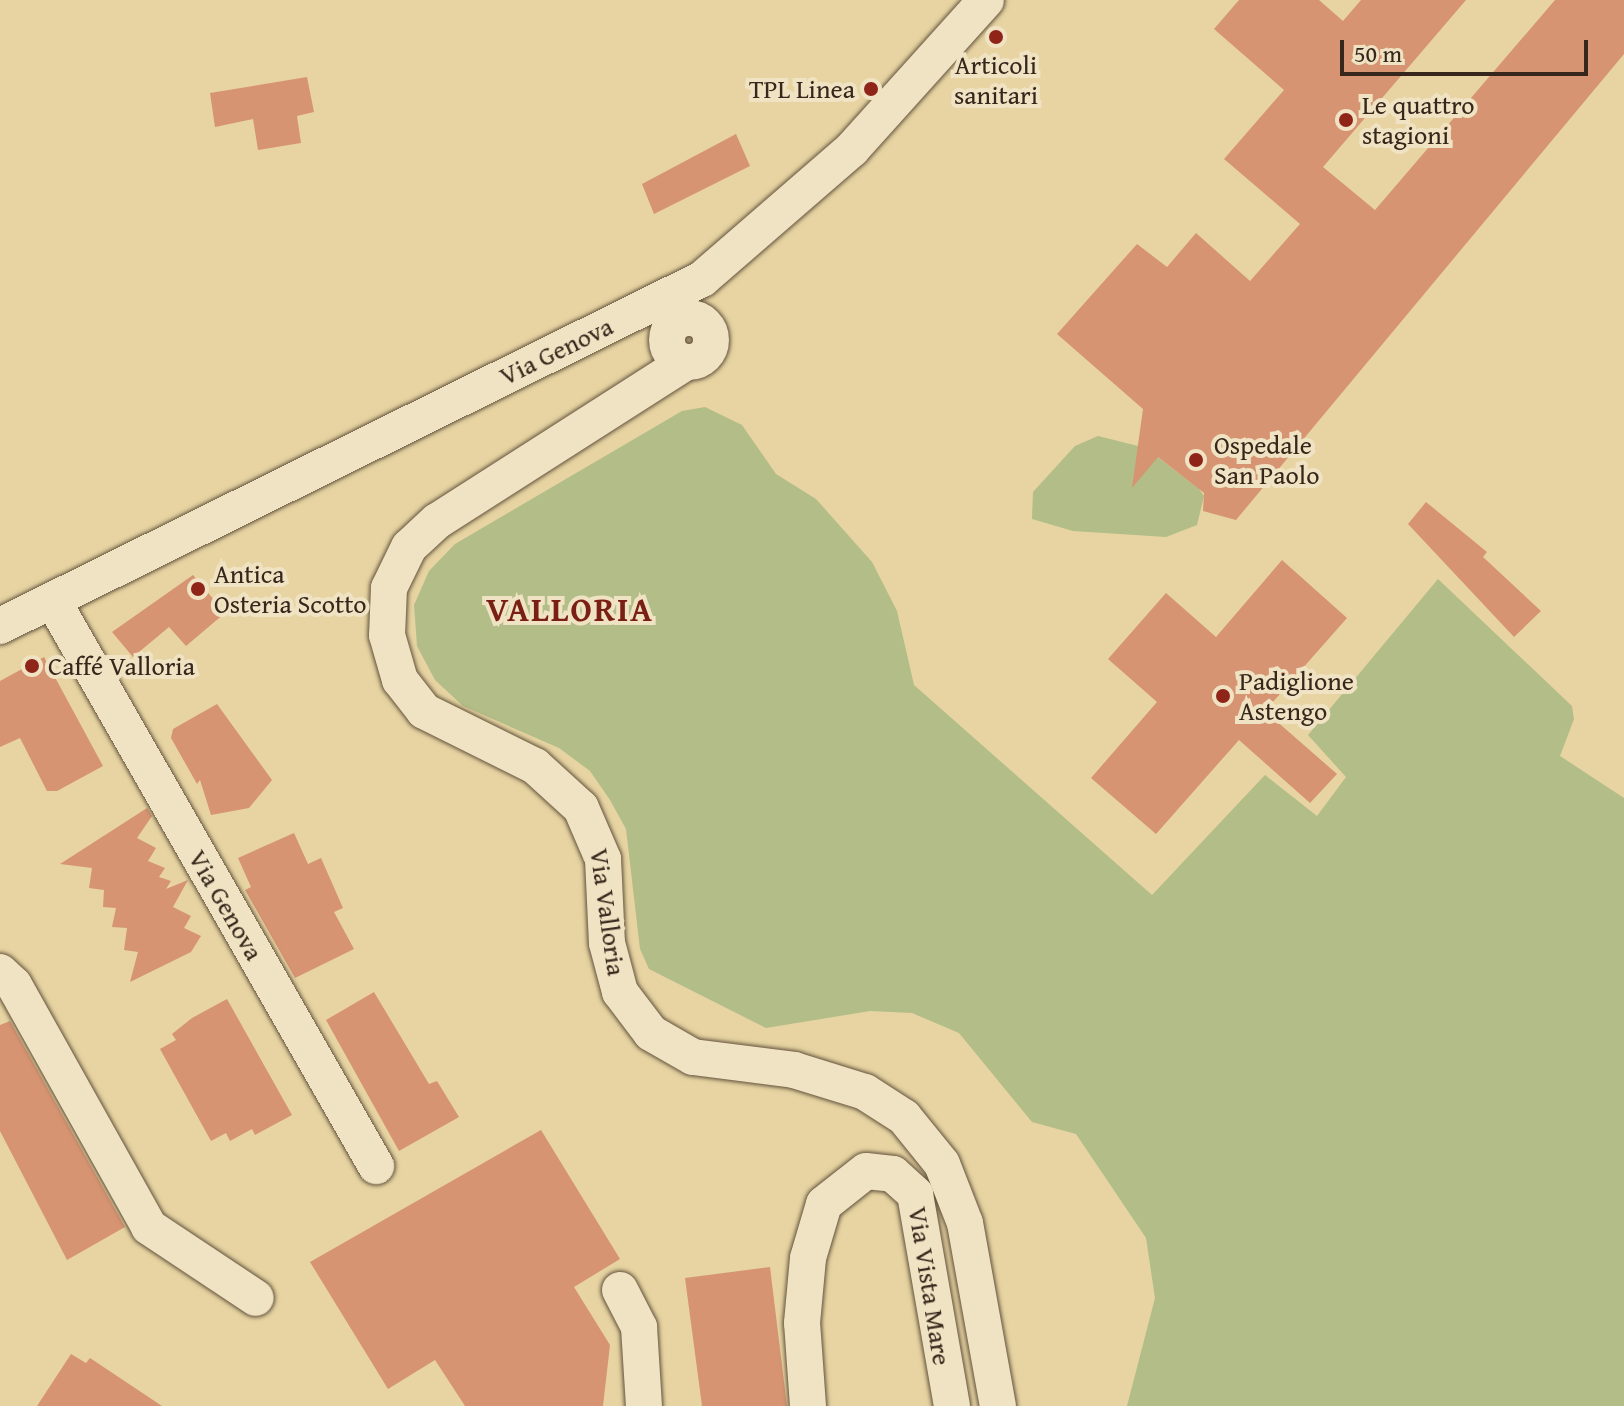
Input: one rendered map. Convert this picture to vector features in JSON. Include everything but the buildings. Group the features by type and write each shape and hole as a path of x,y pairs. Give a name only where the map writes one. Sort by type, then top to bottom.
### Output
{"street":[{"name":"Via Genova","path":"0,626 676,307 852,149 986,0"},
{"name":"Via Valloria","path":"676,307 667,343 686,362 437,521 409,547 389,588 387,635 400,680 424,711 535,766 581,808 603,859 607,943 620,992 651,1033 693,1057 794,1070 865,1092 904,1117 942,1164 965,1223 998,1406"},
{"name":"Via Genova","path":"53,601 376,1166"},
{"path":"0,972 14,985 149,1227 256,1298"},
{"name":"Via Vista Mare","path":"808,1406 802,1323 808,1258 824,1204 866,1171 893,1174 915,1194 952,1406"},
{"path":"620,1290 639,1327 644,1406"}],"green space":[{"path":"705,407 742,425 776,474 816,499 872,562 897,611 914,685 1152,895 1265,775 1317,816 1346,777 1308,735 1438,579 1572,706 1574,719 1560,756 1624,798 1624,1406 1127,1406 1155,1298 1146,1238 1076,1134 1032,1122 959,1033 912,1013 870,1011 766,1028 649,969 640,949 626,829 610,800 590,771 559,748 463,706 435,680 417,646 414,605 429,571 455,544 682,411"},
{"path":"1098,436 1146,448 1199,489 1204,496 1197,525 1166,537 1073,531 1032,519 1033,492 1075,446"}],"place":[{"name":"Articoli sanitari","path":"996,37"},
{"name":"TPL Linea","path":"871,89"},
{"name":"Le quattro stagioni","path":"1346,120"},
{"name":"Ospedale San Paolo","path":"1196,460"},
{"name":"Antica Osteria Scotto","path":"198,589"},
{"name":"Caffé Valloria","path":"32,666"},
{"name":"Padiglione Astengo","path":"1223,696"}],"district":[{"name":"VALLORIA","path":"570,609"}]}
